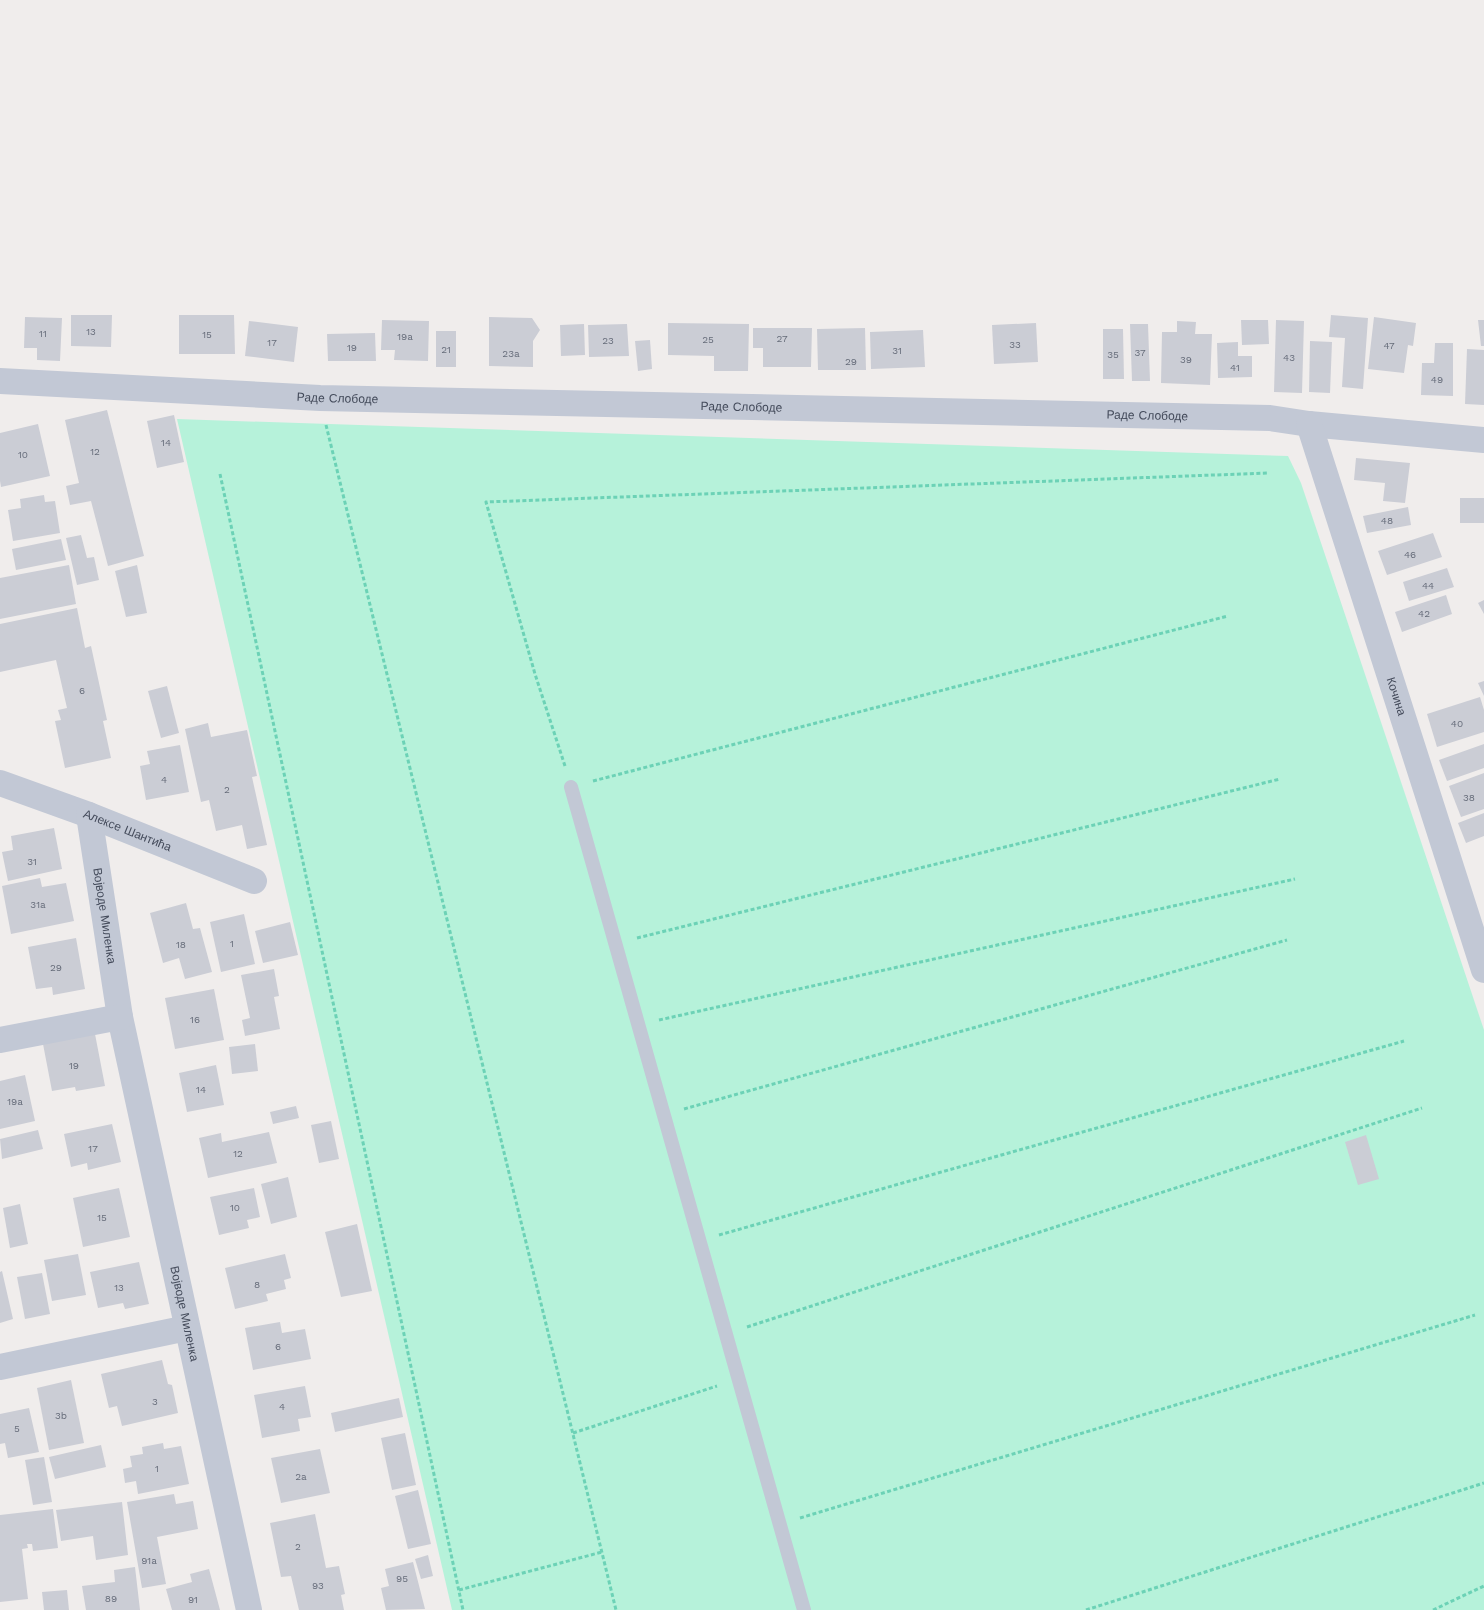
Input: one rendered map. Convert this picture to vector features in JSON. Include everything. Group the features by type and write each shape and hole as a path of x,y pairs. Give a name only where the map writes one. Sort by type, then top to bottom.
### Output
{"street":[{"name":"Раде Слободе","path":"0,382 320,398 1270,418 1309,424 1484,440"},
{"name":"Кочина","path":"1309,424 1484,970"},
{"name":"Алексе Шантића","path":"0,783 89,815 254,881"},
{"name":"Војводе Миленка","path":"89,815 120,1017 249,1610"},
{"path":"0,1040 120,1017"},
{"path":"0,1367 187,1328"}],"lane":[{"path":"571,787 804,1610"}],"path":[{"path":"320,398 616,1610"},
{"path":"1228,616 571,787 535,674 486,502 1268,473"},
{"path":"220,474 463,1610"},
{"path":"615,944 1280,779"},
{"path":"638,1025 1295,879"},
{"path":"664,1115 1288,940"},
{"path":"699,1240 1404,1041"},
{"path":"726,1334 1422,1108"},
{"path":"780,1524 1475,1315"},
{"path":"573,1433 739,1379"},
{"path":"1086,1610 1484,1483"},
{"path":"459,1590 602,1552"},
{"path":"1433,1610 1484,1586"}],"green space":[{"path":"177,419 1288,456 1301,483 1484,1030 1484,1610 452,1610"}],"building":[{"path":"71,315 112,315 111,347 71,346"},
{"path":"179,315 234,315 235,354 179,354"},
{"path":"1331,315 1368,318 1363,389 1342,387 1345,338 1329,337"},
{"path":"25,317 62,318 60,361 37,360 37,348 24,348"},
{"path":"489,317 532,318 540,330 533,341 533,367 489,366"},
{"path":"1374,317 1416,323 1413,346 1408,345 1404,373 1368,369"},
{"path":"382,320 429,321 428,361 394,360 395,350 381,350"},
{"path":"1241,320 1268,320 1269,344 1242,345"},
{"path":"1276,320 1304,321 1302,393 1274,392"},
{"path":"1478,320 1484,320 1484,346 1481,346"},
{"path":"249,321 298,327 294,362 245,356"},
{"path":"1177,321 1196,322 1195,334 1212,334 1210,385 1161,383 1162,332 1177,332"},
{"path":"668,323 749,324 748,371 714,371 714,356 668,355"},
{"path":"1036,323 1038,362 994,364 992,325"},
{"path":"584,324 585,355 561,356 560,325"},
{"path":"627,324 629,356 589,357 588,325"},
{"path":"1130,324 1148,324 1150,381 1132,381"},
{"path":"753,328 812,328 811,367 763,367 763,348 753,348"},
{"path":"865,328 866,370 818,370 817,329"},
{"path":"1103,329 1123,329 1124,379 1103,379"},
{"path":"923,330 925,367 871,369 870,332"},
{"path":"436,331 456,331 456,367 436,367"},
{"path":"375,333 376,361 328,361 327,334"},
{"path":"650,340 652,369 638,371 635,341"},
{"path":"1310,341 1332,342 1330,393 1309,392"},
{"path":"1238,342 1238,356 1252,356 1252,377 1218,378 1217,343"},
{"path":"1435,343 1453,343 1453,396 1421,395 1422,363 1434,363"},
{"path":"1467,349 1484,350 1484,405 1465,404"},
{"path":"107,410 144,556 108,566 91,501 70,505 66,486 79,483 65,420"},
{"path":"174,415 184,462 157,468 147,421"},
{"path":"38,424 50,476 1,487 0,433"},
{"path":"1356,458 1410,463 1405,503 1383,501 1385,483 1354,480"},
{"path":"44,495 45,502 55,501 60,533 13,541 8,510 21,508 20,499"},
{"path":"1460,498 1484,498 1484,523 1460,523"},
{"path":"1408,507 1411,525 1367,533 1363,516"},
{"path":"1433,533 1442,557 1387,575 1378,551"},
{"path":"81,535 87,558 94,557 99,580 77,585 66,538"},
{"path":"61,539 66,560 16,570 12,549"},
{"path":"69,565 76,604 0,619 0,578"},
{"path":"137,565 147,613 126,617 115,571"},
{"path":"1447,568 1454,587 1409,601 1403,582"},
{"path":"1446,595 1452,614 1402,632 1395,612"},
{"path":"1484,600 1484,614 1478,603"},
{"path":"77,608 85,648 91,646 107,720 103,721 111,758 65,768 55,721 61,720 58,710 67,708 56,660 0,672 0,624"},
{"path":"1484,681 1484,696 1478,683"},
{"path":"167,686 179,733 161,738 148,691"},
{"path":"1480,697 1484,710 1484,732 1437,747 1427,714"},
{"path":"208,723 211,737 247,730 257,776 252,777 267,845 247,849 242,825 216,831 209,800 201,802 185,729"},
{"path":"1484,744 1484,768 1447,781 1439,760"},
{"path":"180,745 189,792 146,800 140,766 150,764 147,751"},
{"path":"1484,773 1484,809 1461,817 1449,786"},
{"path":"1484,813 1484,836 1466,843 1458,823"},
{"path":"54,828 62,869 8,881 2,852 13,850 11,836"},
{"path":"40,878 42,887 66,883 74,921 11,934 2,886"},
{"path":"186,903 193,929 200,928 212,972 185,979 179,958 163,963 150,913"},
{"path":"244,914 255,964 221,972 210,922"},
{"path":"290,922 298,955 263,963 255,931"},
{"path":"76,938 85,989 53,995 52,987 36,989 28,947"},
{"path":"274,969 279,996 274,997 280,1029 245,1036 242,1020 250,1018 241,975"},
{"path":"214,989 224,1040 175,1049 165,998"},
{"path":"95,1034 105,1086 76,1091 75,1087 52,1091 43,1044"},
{"path":"255,1044 258,1071 232,1074 229,1047"},
{"path":"216,1065 224,1105 187,1112 179,1073"},
{"path":"25,1075 35,1121 0,1129 0,1081"},
{"path":"296,1106 299,1118 273,1124 270,1112"},
{"path":"331,1121 339,1159 319,1163 311,1125"},
{"path":"112,1124 121,1162 88,1170 87,1163 71,1167 64,1134"},
{"path":"38,1130 43,1149 2,1159 0,1139"},
{"path":"269,1132 277,1163 208,1178 199,1138 221,1133 222,1142"},
{"path":"1366,1135 1379,1179 1358,1185 1345,1142"},
{"path":"288,1177 297,1217 271,1224 261,1184"},
{"path":"119,1188 130,1237 83,1247 73,1198"},
{"path":"254,1188 260,1217 247,1220 249,1228 219,1235 210,1197"},
{"path":"20,1204 28,1244 10,1248 3,1208"},
{"path":"357,1224 372,1291 341,1297 325,1232"},
{"path":"78,1254 86,1295 52,1301 44,1260"},
{"path":"285,1254 291,1278 284,1280 286,1289 266,1294 268,1301 235,1309 225,1268"},
{"path":"139,1262 149,1304 125,1309 123,1303 98,1308 90,1272"},
{"path":"2,1271 13,1319 0,1323 0,1272"},
{"path":"42,1273 50,1314 25,1319 17,1277"},
{"path":"280,1322 282,1333 305,1329 311,1359 253,1370 245,1328"},
{"path":"162,1360 168,1384 172,1385 178,1413 122,1426 117,1406 109,1408 101,1374"},
{"path":"71,1380 84,1443 49,1450 37,1388"},
{"path":"305,1386 311,1417 298,1419 300,1431 262,1438 254,1395"},
{"path":"399,1398 403,1417 335,1432 331,1413"},
{"path":"29,1408 39,1452 8,1458 5,1443 0,1444 0,1414"},
{"path":"405,1433 416,1485 392,1490 381,1438"},
{"path":"163,1443 164,1449 181,1446 189,1484 138,1494 136,1481 125,1483 123,1469 132,1467 130,1456 143,1454 142,1447"},
{"path":"101,1445 106,1467 55,1479 49,1457"},
{"path":"320,1449 330,1493 281,1503 271,1458"},
{"path":"44,1457 52,1502 33,1505 25,1460"},
{"path":"418,1490 431,1544 408,1549 395,1496"},
{"path":"174,1494 176,1504 193,1501 198,1529 157,1537 166,1584 142,1588 127,1502"},
{"path":"122,1502 128,1555 96,1560 93,1536 61,1541 56,1510"},
{"path":"53,1509 58,1548 33,1551 32,1544 27,1544 28,1548 22,1549 28,1599 0,1602 0,1515"},
{"path":"315,1514 326,1568 339,1566 345,1594 341,1595 344,1610 299,1610 291,1576 281,1577 270,1523"},
{"path":"428,1555 433,1576 421,1579 415,1559"},
{"path":"413,1562 425,1609 386,1610 381,1588 389,1586 385,1569"},
{"path":"135,1567 140,1610 86,1610 82,1586 115,1582 114,1570"},
{"path":"209,1569 220,1610 172,1610 166,1589 192,1582 190,1574"},
{"path":"67,1590 69,1610 44,1610 42,1592"}]}
